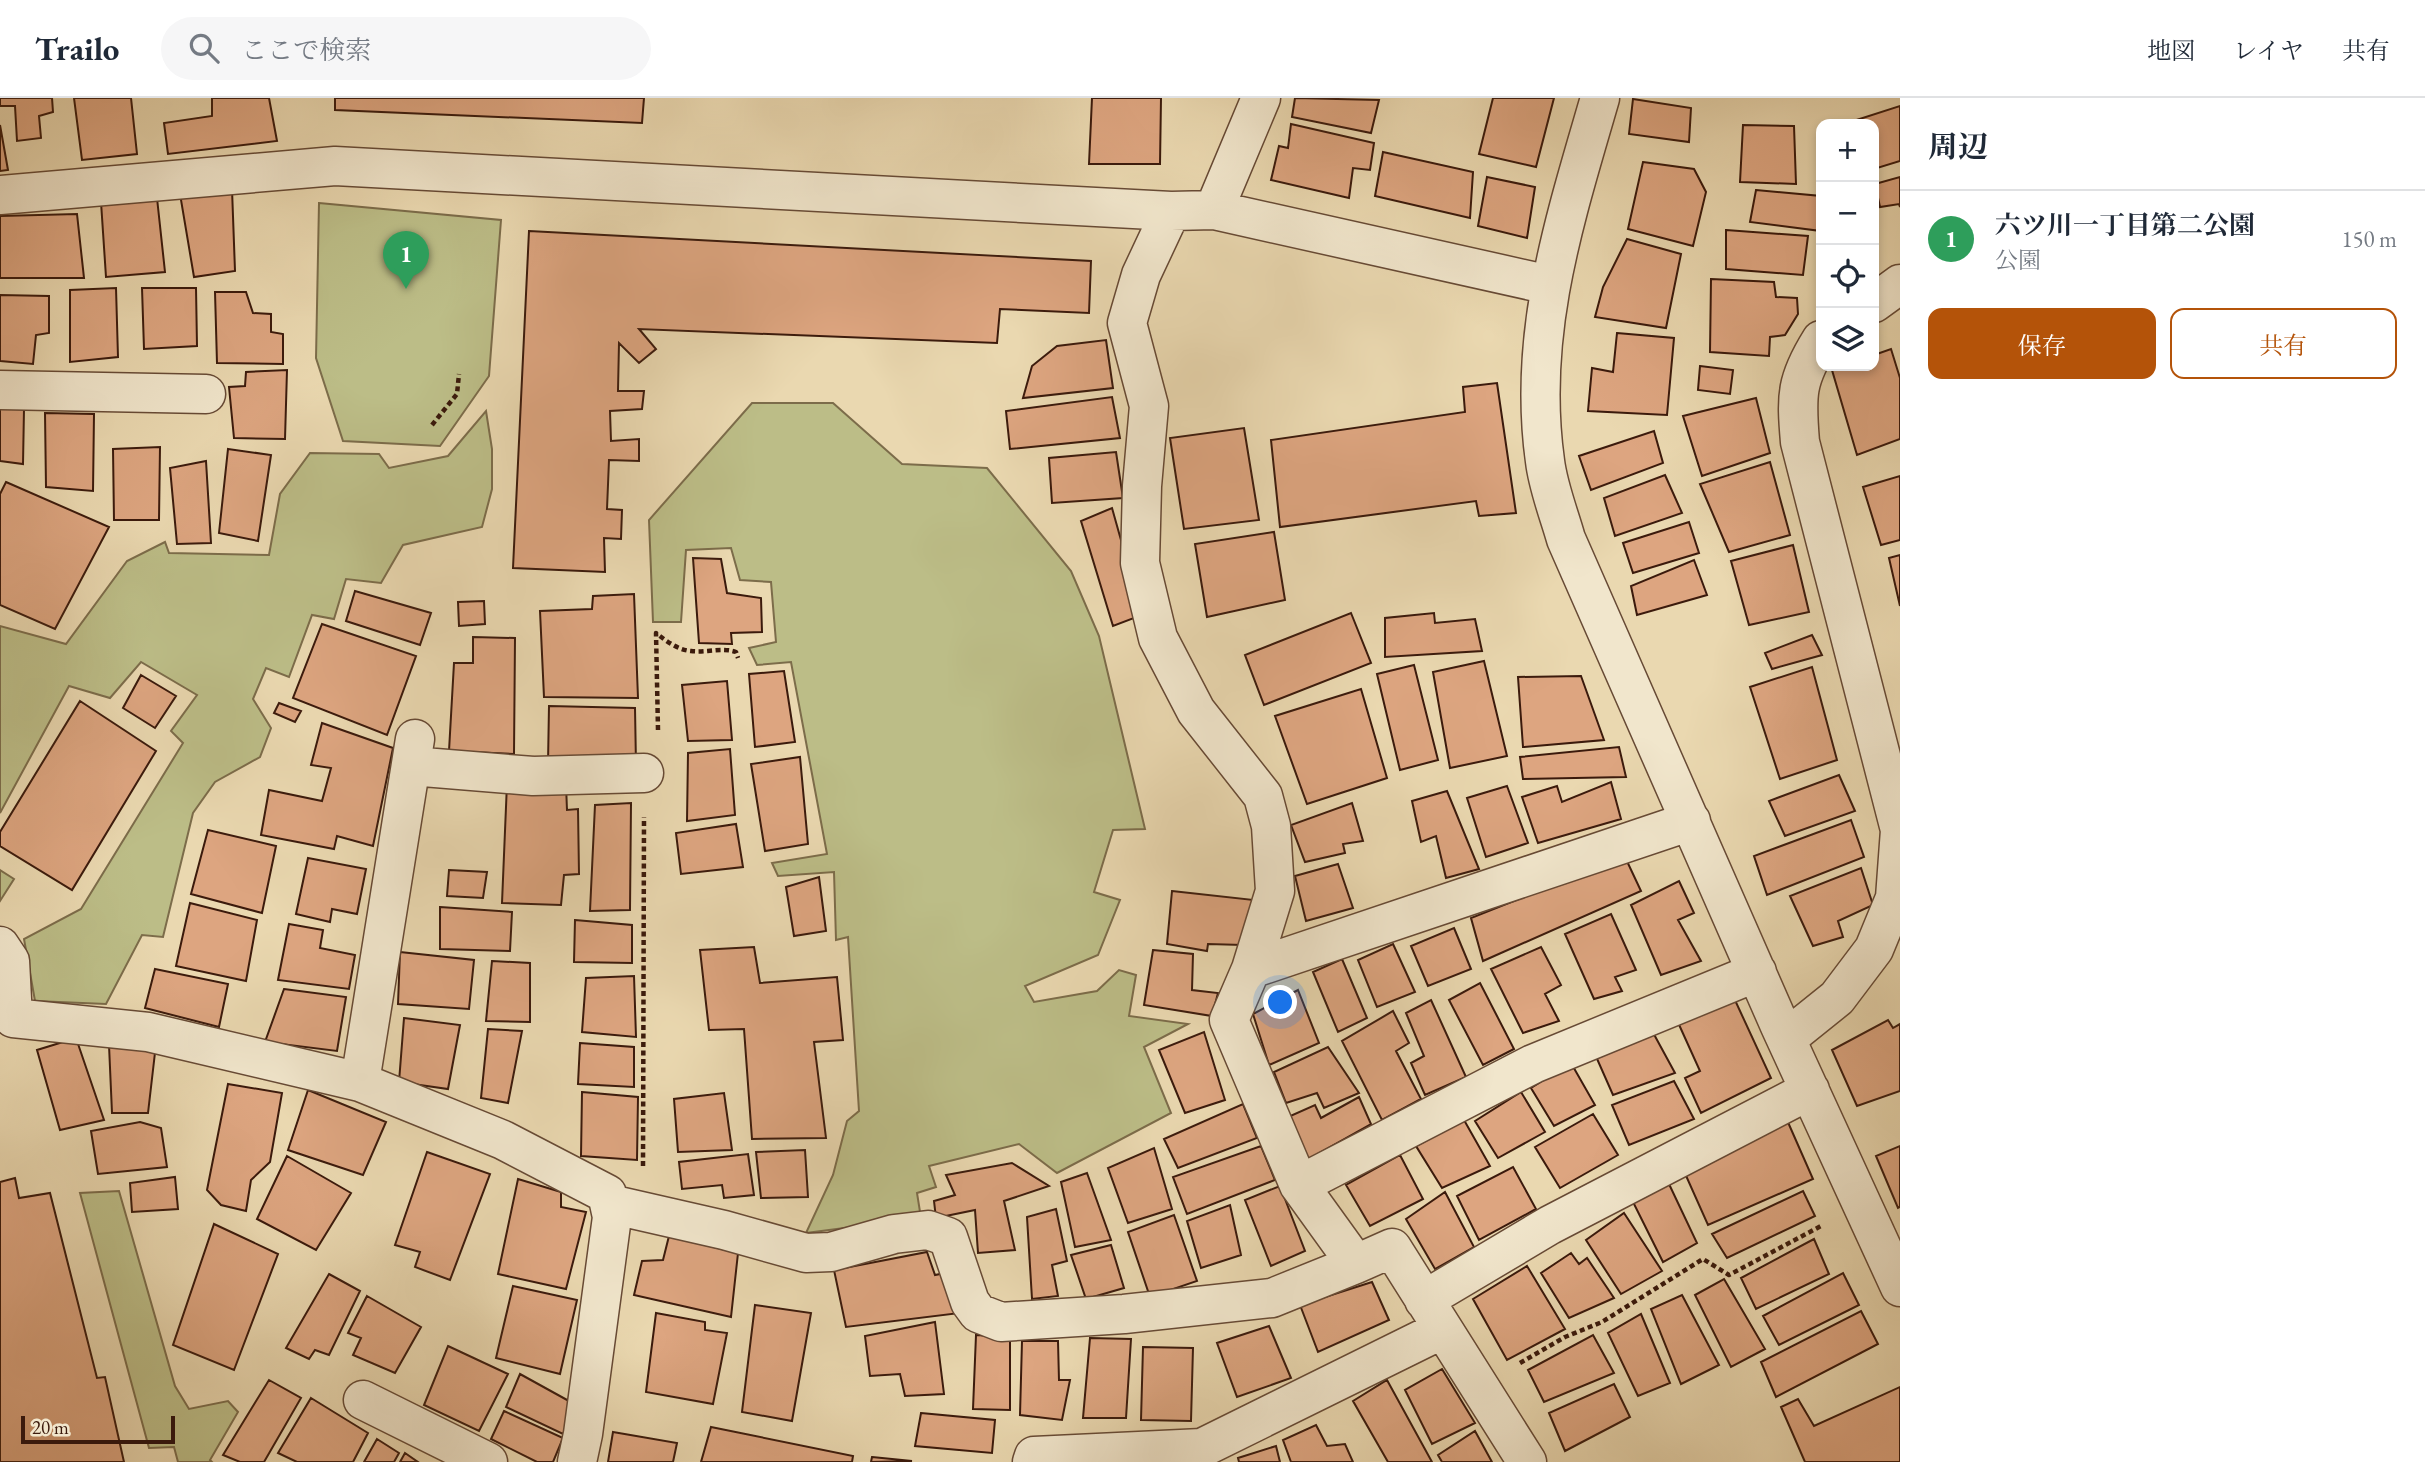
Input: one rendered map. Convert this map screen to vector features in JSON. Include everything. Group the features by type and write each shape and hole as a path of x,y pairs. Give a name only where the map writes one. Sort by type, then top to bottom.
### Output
{"street":[{"path":"1232,98 1230,115 1240,146"},
{"path":"1214,210 1261,98"},
{"path":"1600,98 1559,243 1550,285 1544,326 1541,395 1545,463 1566,539 1756,972 1900,1287"},
{"path":"0,195 335,166 1171,211 1214,210 1550,285"},
{"path":"1171,211 1141,275 1127,323 1149,406 1142,486 1140,563 1158,638 1196,711 1263,796 1271,826 1275,891 1251,969 1229,1020 1299,1185 1356,1264"},
{"path":"1879,300 1900,285"},
{"path":"1786,1039 1837,998 1874,948 1895,898 1900,830 1800,442 1797,403 1805,367 1816,348"},
{"path":"0,390 206,394"},
{"path":"360,1083 413,752 533,776 651,757"},
{"path":"1251,969 1691,821"},
{"path":"0,946 10,961 13,1018 148,1032 360,1083 503,1139 607,1194 626,1208 724,1230 806,1254 831,1252 894,1234 928,1230 948,1237 970,1302 978,1312 1001,1322 1125,1314 1272,1298 1392,1248 1527,1462"},
{"path":"1299,1185 1534,1064 1756,972"},
{"path":"1032,1462 1034,1456 1202,1448 1433,1314 1550,1225 1810,1090"},
{"path":"577,1462 612,1217 626,1208"},
{"path":"363,1400 488,1462"}],"path":[{"path":"432,425 457,394 459,374"},
{"path":"626,1208 656,633 670,644 690,651 729,649 736,652 738,658"},
{"path":"1479,1387 1565,1337 1602,1322 1703,1259 1729,1275 1862,1205"}],"green space":[{"path":"319,203 501,220 489,376 440,446 343,441 316,358"},
{"path":"752,403 833,403 902,464 987,468 1071,571 1099,636 1145,829 1113,830 1094,892 1120,900 1098,955 1025,986 1034,1002 1097,991 1119,970 1136,975 1129,1016 1188,1024 1144,1047 1171,1113 1057,1173 1019,1144 929,1166 936,1187 917,1193 921,1218 806,1233 833,1175 847,1121 859,1111 848,937 836,940 834,872 778,876 772,863 827,854 791,662 757,665 749,648 776,642 771,582 740,580 731,548 686,550 681,622 653,622 649,520"},
{"path":"486,411 492,449 492,489 482,527 403,545 381,583 346,579 334,619 312,615 289,677 266,668 253,699 271,728 260,757 215,782 193,813 163,937 142,935 106,1004 35,1001 24,939 81,909 183,743 171,731 197,695 141,662 110,698 69,686 0,813 0,626 66,644 127,561 165,542 169,553 269,555 280,494 310,453 379,454 389,468 448,456"},
{"path":"0,870 14,879 0,901"},
{"path":"119,1191 175,1386 189,1409 228,1401 238,1412 210,1460 212,1462 178,1462 174,1447 149,1448 80,1193"}],"building":[{"path":"0,98 52,98 53,112 39,116 41,138 17,141 15,106 0,106"},
{"path":"74,98 131,98 137,154 82,160"},
{"path":"212,98 269,98 277,141 168,154 164,123 212,116"},
{"path":"335,98 644,98 642,123 335,110"},
{"path":"1092,98 1161,98 1160,164 1089,164"},
{"path":"1295,98 1379,100 1371,133 1292,117"},
{"path":"1493,98 1554,98 1536,167 1479,154"},
{"path":"1633,99 1691,108 1689,142 1629,134"},
{"path":"1900,106 1900,161 1879,167 1879,119 1860,119"},
{"path":"1291,124 1374,143 1370,170 1353,168 1349,198 1271,180 1279,146 1288,148"},
{"path":"0,125 8,170 0,171"},
{"path":"1743,125 1794,126 1796,184 1740,182"},
{"path":"1383,152 1473,172 1470,218 1375,196"},
{"path":"1643,162 1694,169 1706,192 1693,246 1628,229"},
{"path":"1487,177 1535,187 1527,238 1478,226"},
{"path":"1900,177 1900,207 1899,204 1880,207 1879,183"},
{"path":"232,189 235,271 194,277 180,194"},
{"path":"1756,190 1816,196 1816,230 1750,222"},
{"path":"157,198 165,272 106,277 101,202"},
{"path":"77,214 84,278 0,278 0,216"},
{"path":"1726,230 1808,236 1803,275 1726,269"},
{"path":"529,231 1091,261 1089,313 1000,309 997,343 639,329 656,349 639,363 619,343 618,391 644,391 642,409 610,411 611,441 639,439 639,461 609,460 607,509 622,510 621,539 604,538 605,572 513,568"},
{"path":"1627,239 1681,254 1666,328 1595,317 1603,287"},
{"path":"1711,279 1774,282 1776,297 1797,298 1798,314 1785,335 1770,337 1769,356 1710,352"},
{"path":"116,288 118,357 70,362 70,290"},
{"path":"142,288 196,288 197,346 144,349"},
{"path":"215,292 246,292 253,313 271,314 271,332 283,334 283,364 217,363"},
{"path":"0,295 49,296 49,333 36,335 33,364 0,361"},
{"path":"1617,333 1674,338 1667,415 1588,411 1592,368 1613,372"},
{"path":"1106,340 1113,388 1023,398 1032,366 1057,346"},
{"path":"1891,349 1900,378 1900,439 1857,455 1832,371 1879,371 1879,353"},
{"path":"1700,366 1733,370 1730,394 1698,390"},
{"path":"287,370 285,439 234,438 229,387 245,386 246,372"},
{"path":"1497,383 1516,513 1479,516 1476,501 1280,527 1271,440 1465,412 1463,387"},
{"path":"1112,397 1120,438 1010,449 1006,411"},
{"path":"1756,398 1770,453 1702,476 1683,416"},
{"path":"0,407 24,409 23,464 0,461"},
{"path":"45,413 94,414 93,491 46,487"},
{"path":"1244,428 1259,520 1184,529 1170,438"},
{"path":"1654,431 1663,463 1591,490 1579,456"},
{"path":"160,447 159,520 114,520 113,449"},
{"path":"228,449 271,455 258,541 219,533"},
{"path":"1116,452 1123,498 1052,503 1049,458"},
{"path":"206,461 211,543 177,544 170,468"},
{"path":"1770,462 1790,535 1729,552 1700,484"},
{"path":"1665,475 1682,513 1615,536 1604,498"},
{"path":"1900,476 1900,540 1881,545 1863,487"},
{"path":"6,482 109,527 55,629 0,605 0,494"},
{"path":"1112,508 1142,615 1113,626 1081,521"},
{"path":"1689,522 1699,553 1633,573 1623,543"},
{"path":"1274,532 1285,600 1207,617 1195,544"},
{"path":"1793,545 1809,612 1749,625 1731,561"},
{"path":"1900,555 1900,606 1889,558"},
{"path":"693,558 721,559 727,593 761,598 762,632 731,633 732,644 699,643"},
{"path":"1694,560 1707,595 1637,615 1631,586"},
{"path":"355,591 431,613 420,645 346,621"},
{"path":"634,594 638,698 544,697 540,611 592,609 593,596"},
{"path":"484,601 485,624 459,626 458,602"},
{"path":"1351,613 1371,663 1264,705 1245,655"},
{"path":"1434,613 1435,623 1475,619 1482,651 1385,657 1385,618"},
{"path":"322,624 416,656 387,735 293,698"},
{"path":"1812,635 1822,655 1772,669 1765,653"},
{"path":"473,637 515,638 514,754 449,751 454,663 473,663"},
{"path":"1484,661 1507,756 1450,768 1433,672"},
{"path":"1414,665 1438,760 1400,770 1377,674"},
{"path":"1812,667 1837,760 1780,779 1750,687"},
{"path":"784,671 795,742 755,747 749,674"},
{"path":"141,675 176,696 155,728 123,708"},
{"path":"1581,676 1604,740 1523,747 1518,677"},
{"path":"727,681 732,740 688,741 682,685"},
{"path":"1361,689 1387,778 1307,804 1275,716"},
{"path":"80,701 156,751 72,890 0,846 0,832"},
{"path":"279,703 301,711 295,722 274,713"},
{"path":"549,706 635,708 636,765 548,764"},
{"path":"322,723 393,748 373,846 337,836 334,849 261,835 269,790 322,801 331,768 311,765"},
{"path":"1619,747 1626,777 1523,779 1520,757"},
{"path":"730,749 735,815 687,821 688,753"},
{"path":"800,757 808,844 765,851 751,764"},
{"path":"1839,775 1855,811 1785,836 1769,801"},
{"path":"1611,782 1621,819 1538,843 1522,797 1557,786 1562,802"},
{"path":"507,783 566,785 567,810 578,809 579,874 564,875 561,905 502,903"},
{"path":"1507,786 1528,843 1486,857 1467,798"},
{"path":"1447,791 1479,869 1446,878 1436,836 1421,842 1412,801"},
{"path":"631,803 630,910 590,911 595,805"},
{"path":"1352,803 1363,841 1343,844 1345,853 1305,862 1291,825"},
{"path":"1851,820 1864,857 1767,895 1754,856"},
{"path":"736,824 743,867 681,874 676,833"},
{"path":"208,830 276,846 262,913 191,894"},
{"path":"1625,857 1641,891 1483,961 1471,918"},
{"path":"308,858 366,869 357,914 332,909 330,922 296,914"},
{"path":"1338,864 1353,908 1306,921 1295,876"},
{"path":"1861,868 1873,905 1838,921 1843,937 1813,946 1790,896"},
{"path":"449,870 487,872 483,898 447,896"},
{"path":"819,877 826,931 794,936 786,887"},
{"path":"1679,881 1694,913 1678,920 1701,961 1661,975 1631,905"},
{"path":"1172,891 1254,900 1243,945 1208,944 1207,951 1167,944"},
{"path":"190,903 257,920 246,981 176,966"},
{"path":"440,907 512,912 510,951 440,949"},
{"path":"1611,914 1636,970 1615,977 1622,991 1594,999 1565,934"},
{"path":"575,920 632,925 632,963 574,962"},
{"path":"289,924 323,930 320,948 355,955 349,989 278,980"},
{"path":"1454,928 1471,969 1428,986 1411,946"},
{"path":"1393,944 1415,992 1377,1007 1358,960"},
{"path":"754,947 760,983 837,977 843,1040 814,1042 826,1138 752,1139 744,1029 709,1030 700,950"},
{"path":"1541,947 1561,985 1545,994 1559,1021 1523,1033 1491,969"},
{"path":"1153,950 1193,954 1192,990 1218,993 1212,1016 1144,1005"},
{"path":"400,952 474,960 469,1009 398,1004"},
{"path":"1342,959 1367,1018 1338,1032 1313,972"},
{"path":"492,961 530,963 530,1022 486,1021"},
{"path":"155,969 228,984 219,1027 145,1008"},
{"path":"634,976 636,1037 582,1032 586,978"},
{"path":"1480,983 1514,1049 1483,1065 1449,1000"},
{"path":"284,989 346,997 337,1051 265,1042"},
{"path":"1298,990 1319,1043 1269,1065 1253,1014"},
{"path":"1734,998 1771,1078 1701,1113 1685,1078 1700,1071 1676,1018"},
{"path":"1431,1000 1466,1077 1425,1095 1411,1063 1424,1056 1406,1013"},
{"path":"1393,1011 1409,1043 1396,1051 1421,1099 1382,1120 1342,1041"},
{"path":"404,1018 460,1025 448,1089 399,1082"},
{"path":"1888,1020 1893,1028 1900,1024 1900,1091 1857,1106 1832,1050"},
{"path":"1650,1027 1675,1073 1613,1095 1594,1052"},
{"path":"488,1029 522,1031 508,1103 481,1098"},
{"path":"1204,1032 1225,1100 1185,1113 1159,1050"},
{"path":"76,1038 104,1120 60,1130 37,1050"},
{"path":"580,1043 634,1047 634,1087 578,1084"},
{"path":"156,1044 148,1113 112,1113 109,1045"},
{"path":"1328,1047 1359,1093 1324,1108 1317,1093 1286,1103 1274,1072"},
{"path":"1571,1063 1595,1105 1554,1126 1531,1088"},
{"path":"1674,1081 1694,1119 1629,1145 1612,1105"},
{"path":"228,1084 282,1093 270,1162 251,1180 246,1211 221,1205 207,1190"},
{"path":"308,1090 386,1122 363,1175 288,1150"},
{"path":"582,1092 638,1097 637,1160 581,1156"},
{"path":"1521,1092 1545,1132 1498,1158 1475,1121"},
{"path":"724,1093 732,1150 678,1152 674,1099"},
{"path":"1359,1097 1371,1124 1305,1161 1288,1117 1315,1105 1321,1118"},
{"path":"1243,1104 1257,1138 1178,1168 1164,1139"},
{"path":"1593,1114 1618,1155 1560,1188 1535,1147"},
{"path":"1464,1120 1490,1166 1442,1188 1416,1146"},
{"path":"1787,1120 1813,1179 1708,1225 1683,1169"},
{"path":"140,1122 161,1128 167,1167 98,1174 91,1131"},
{"path":"1261,1146 1275,1180 1187,1214 1173,1177"},
{"path":"1900,1146 1900,1207 1898,1208 1876,1156"},
{"path":"1154,1148 1172,1209 1128,1223 1108,1168"},
{"path":"805,1150 808,1197 761,1198 756,1152"},
{"path":"427,1152 490,1174 450,1280 415,1267 420,1252 395,1245"},
{"path":"748,1154 754,1195 724,1198 722,1185 682,1189 679,1162"},
{"path":"1400,1155 1423,1199 1370,1226 1346,1185"},
{"path":"287,1156 351,1193 316,1250 257,1219"},
{"path":"1012,1163 1049,1186 1004,1201 1015,1250 978,1253 975,1210 936,1218 934,1201 955,1195 946,1175"},
{"path":"1513,1167 1536,1209 1479,1240 1457,1196"},
{"path":"1087,1173 1111,1240 1075,1247 1061,1182"},
{"path":"175,1177 178,1209 132,1212 130,1183"},
{"path":"15,1178 19,1198 50,1193 97,1378 105,1377 124,1462 0,1462 0,1182"},
{"path":"518,1179 561,1192 561,1207 586,1212 566,1289 498,1274"},
{"path":"1669,1184 1697,1243 1663,1262 1633,1202"},
{"path":"1280,1186 1305,1251 1271,1266 1245,1200"},
{"path":"1803,1191 1815,1216 1727,1258 1712,1234"},
{"path":"1445,1192 1474,1247 1435,1269 1406,1219"},
{"path":"1230,1205 1241,1255 1201,1268 1187,1221"},
{"path":"1056,1209 1067,1261 1052,1265 1058,1296 1032,1299 1027,1217"},
{"path":"1624,1213 1662,1271 1621,1294 1586,1240"},
{"path":"1174,1215 1197,1281 1150,1297 1128,1232"},
{"path":"214,1224 278,1254 234,1370 173,1345"},
{"path":"669,1236 738,1253 731,1317 634,1295 642,1261 663,1260"},
{"path":"1814,1239 1829,1274 1756,1309 1741,1278"},
{"path":"1111,1245 1124,1288 1086,1299 1071,1255"},
{"path":"927,1252 935,1275 950,1272 960,1313 846,1327 834,1270"},
{"path":"1571,1253 1579,1264 1587,1258 1614,1298 1569,1318 1541,1273"},
{"path":"1527,1266 1565,1329 1507,1360 1473,1299"},
{"path":"1843,1273 1859,1305 1779,1345 1763,1316"},
{"path":"329,1274 360,1291 329,1355 315,1350 309,1359 286,1348"},
{"path":"1724,1279 1765,1349 1731,1367 1695,1295"},
{"path":"1372,1282 1389,1320 1318,1352 1300,1305"},
{"path":"513,1286 577,1300 560,1374 496,1358"},
{"path":"1682,1295 1719,1365 1681,1384 1651,1309"},
{"path":"367,1296 421,1327 395,1373 353,1355 361,1338 348,1333"},
{"path":"755,1305 811,1313 792,1421 742,1412"},
{"path":"1861,1311 1878,1344 1776,1397 1761,1362"},
{"path":"656,1313 705,1322 705,1330 727,1333 713,1404 646,1392"},
{"path":"1641,1314 1670,1383 1638,1396 1608,1333"},
{"path":"935,1322 944,1394 905,1396 900,1374 870,1376 865,1336"},
{"path":"1269,1326 1291,1378 1237,1397 1217,1343"},
{"path":"976,1335 1010,1337 1010,1410 973,1409"},
{"path":"1593,1335 1614,1373 1544,1402 1528,1370"},
{"path":"1090,1338 1131,1339 1126,1418 1083,1418"},
{"path":"1022,1341 1058,1341 1059,1380 1070,1380 1062,1420 1020,1415"},
{"path":"448,1346 508,1374 479,1431 424,1405"},
{"path":"1143,1347 1193,1348 1191,1421 1141,1420"},
{"path":"1442,1369 1475,1423 1432,1444 1405,1390"},
{"path":"520,1374 578,1406 563,1434 506,1407"},
{"path":"269,1380 301,1398 264,1462 240,1462 223,1455"},
{"path":"1387,1380 1432,1462 1388,1462 1353,1401"},
{"path":"1614,1384 1630,1417 1565,1451 1549,1413"},
{"path":"1900,1387 1900,1462 1805,1462 1781,1407 1798,1399 1814,1426"},
{"path":"311,1398 368,1433 353,1462 297,1462 278,1453"},
{"path":"504,1411 563,1438 553,1462 537,1462 491,1439"},
{"path":"921,1413 995,1420 992,1453 915,1446"},
{"path":"1316,1425 1327,1446 1345,1444 1353,1462 1291,1462 1283,1440"},
{"path":"711,1427 853,1456 852,1462 701,1462"},
{"path":"1475,1431 1492,1462 1442,1462 1438,1455"},
{"path":"613,1432 677,1443 673,1462 608,1462"},
{"path":"377,1439 399,1453 394,1462 364,1462"},
{"path":"1276,1446 1280,1462 1239,1462 1238,1458"},
{"path":"405,1453 418,1462 400,1462"},
{"path":"872,1457 912,1461 871,1462"}],"place":[{"name":"六ツ川一丁目第二公園","path":"406,289"}]}
